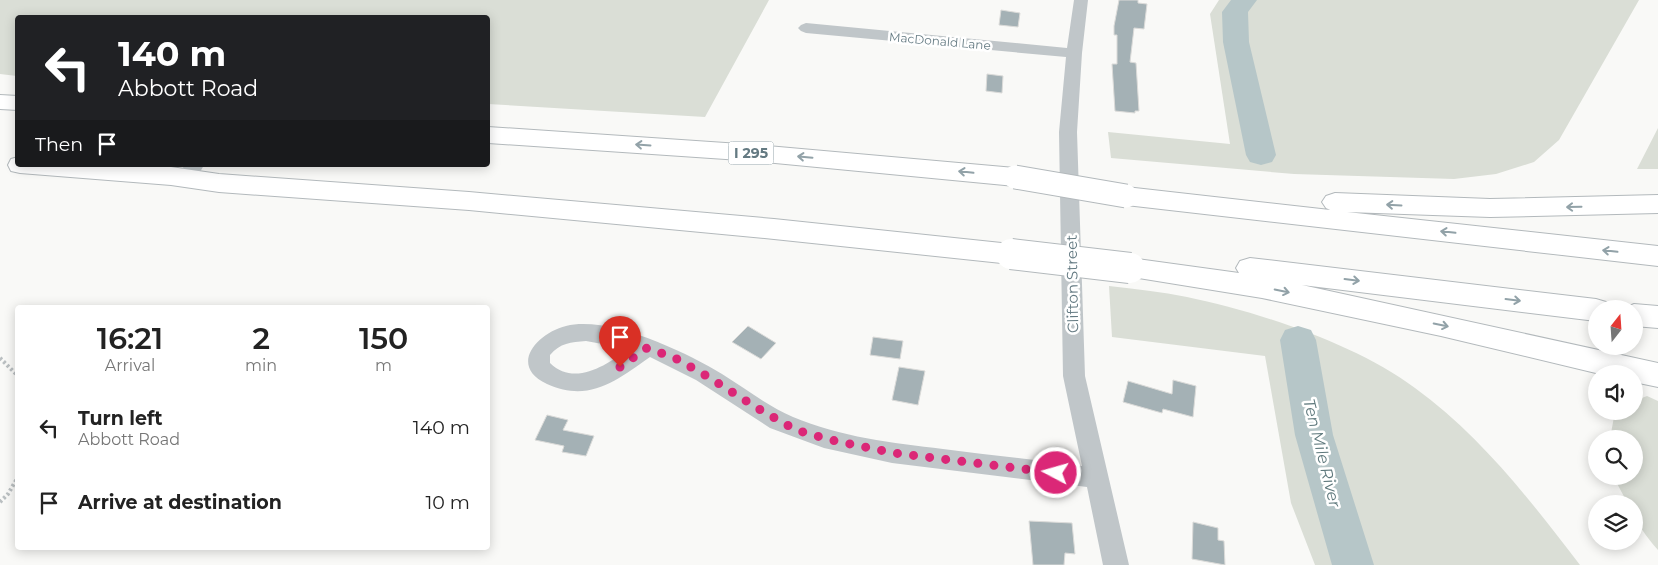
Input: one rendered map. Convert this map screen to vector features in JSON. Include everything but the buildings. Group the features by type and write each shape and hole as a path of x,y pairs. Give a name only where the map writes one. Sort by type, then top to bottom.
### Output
{"highway":[{"path":"0,102 15,103"},
{"name":"I 295","path":"490,135 755,153 1015,177 1125,190"},
{"path":"0,164 15,165"},
{"path":"56,167 184,174 218,183 469,201 774,229 1012,248 1588,309"},
{"path":"1125,190 1424,207 1555,207 1658,204"},
{"path":"1125,190 1658,256"},
{"path":"1130,261 1441,324 1658,375"},
{"path":"1643,316 1658,318"}],"street":[{"name":"Clifton Street","path":"1081,0 1074,53 1068,132 1074,376 1116,565"},
{"name":"MacDonald Lane","path":"806,28 1074,53"},
{"path":"647,348 675,358 789,426 831,440 894,453 1096,478"}],"path":[{"path":"0,358 15,372"},
{"path":"0,502 8,494 15,482"}],"shaded area":[{"path":"0,0 769,0 705,117 490,104 490,15 15,15 15,76 0,74"},
{"path":"1219,0 1639,0 1559,140 1534,162 1496,174 1454,179 1294,174 1111,158 1108,132 1230,144 1210,14"},
{"path":"1658,128 1658,169 1637,169"},
{"path":"1109,286 1178,295 1245,311 1336,344 1365,357 1391,372 1439,407 1483,448 1543,517 1580,565 1315,565 1291,503 1265,356 1112,337"},
{"path":"1647,396 1658,401 1658,550 1643,531 1643,495 1623,495 1618,485 1643,485 1643,430 1612,430 1613,420 1643,420 1643,398"}],"waterway":[{"name":"Ten Mile River","path":"1244,0 1235,12 1236,42 1261,155"},
{"name":"Ten Mile River","path":"1298,340 1314,435 1353,565"}],"route":[{"path":"620,367 647,348 675,358 732,391 776,420 796,430 831,440 894,453 1056,473"}]}
